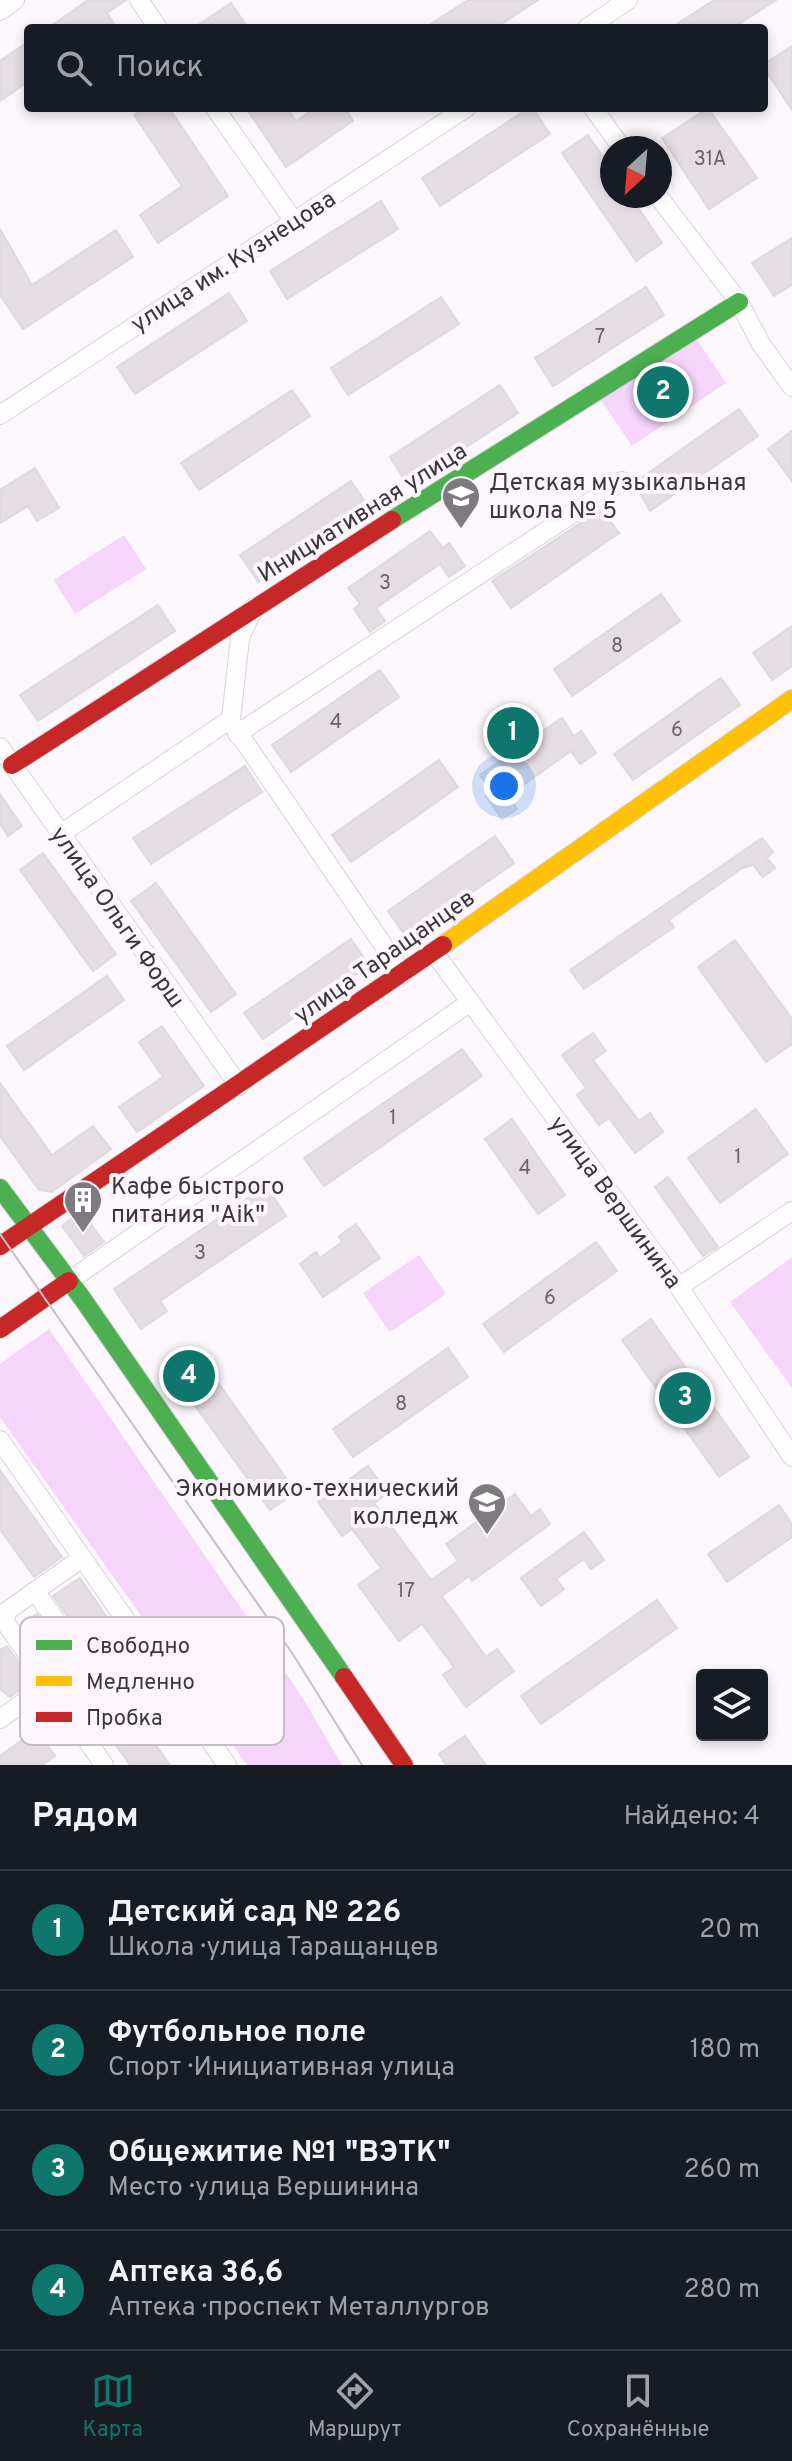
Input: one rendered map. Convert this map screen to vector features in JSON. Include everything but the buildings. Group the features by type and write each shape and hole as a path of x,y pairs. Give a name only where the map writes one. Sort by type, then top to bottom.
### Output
{"street":[{"path":"0,11 15,0"},
{"path":"139,0 155,24"},
{"path":"593,24 628,0"},
{"path":"218,112 293,220"},
{"name":"улица им. Кузнецова","path":"0,415 460,112"},
{"path":"596,112 613,136"},
{"path":"667,208 739,302 761,344 792,387"},
{"name":"Инициативная улица","path":"12,765 254,607 739,302"},
{"path":"59,835 622,481"},
{"path":"254,607 240,638 234,726 403,974"},
{"name":"улица Таращанцев","path":"0,1246 403,974 792,699"},
{"name":"улица Ольги Форш","path":"0,747 59,835 239,1086"},
{"name":"улица Вершинина","path":"433,951 679,1287 792,1457"},
{"path":"0,1329 469,1003"},
{"path":"0,1188 69,1281 404,1765"},
{"path":"679,1287 792,1211"},
{"path":"0,1440 124,1617"},
{"path":"20,1645 5,1622 7,1611 82,1558"},
{"path":"35,1591 53,1617"},
{"path":"0,1719 20,1705"},
{"path":"90,1745 104,1765"},
{"path":"213,1745 227,1765"}],"shaded area":[{"path":"695,337 726,383 632,446 601,400"},
{"path":"124,535 146,569 75,614 54,580"},
{"path":"419,1255 446,1294 390,1332 363,1293"},
{"path":"792,1257 792,1388 730,1302"},
{"path":"49,1329 247,1617 142,1617 0,1417 0,1364"},
{"path":"284,1671 342,1765 247,1765 233,1745 284,1745"}],"tram line":[{"path":"0,1234 267,1617"},
{"path":"284,1642 362,1765"}],"traffic: fast":[{"path":"392,520 739,302"},
{"path":"0,1188 82,1298 344,1677"}],"traffic: slow":[{"path":"443,945 792,699"}],"traffic: jam":[{"path":"12,765 392,520"},
{"path":"0,1246 443,945"},
{"path":"0,1329 69,1281"},
{"path":"344,1677 404,1765"}],"place":[{"name":"Футбольное поле","path":"663,392"},
{"name":"Детская музыкальная школа № 5","path":"461,530"},
{"name":"Детский сад № 226","path":"513,733"},
{"name":"Кафе быстрого питания \"Aik\"","path":"83,1234"},
{"name":"Аптека 36,6","path":"189,1376"},
{"name":"Общежитие №1 \"ВЭТК\"","path":"685,1398"},
{"name":"Экономико-технический колледж","path":"487,1536"}]}
